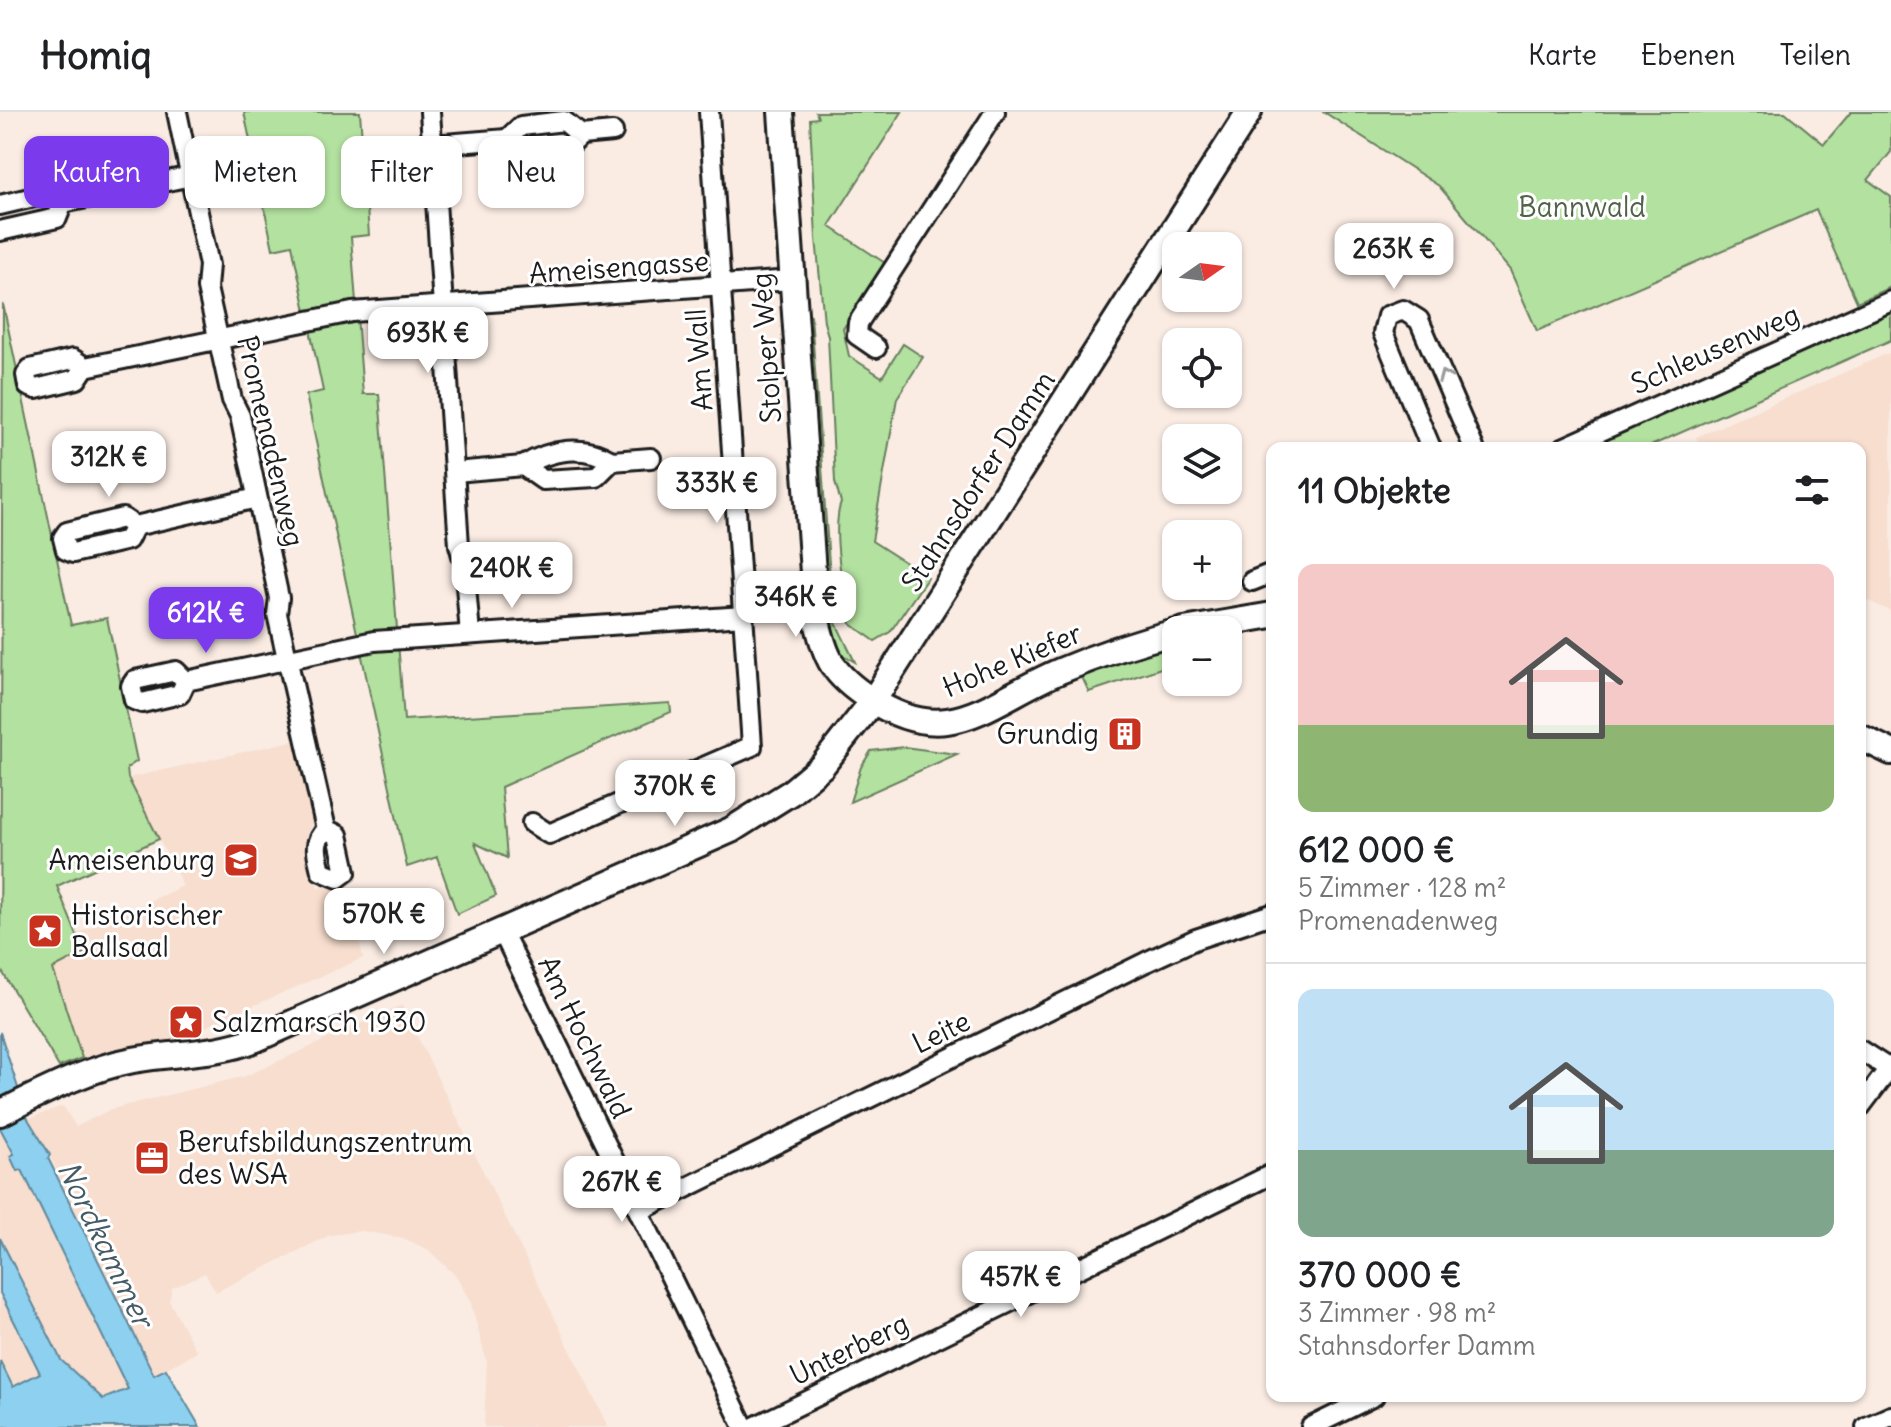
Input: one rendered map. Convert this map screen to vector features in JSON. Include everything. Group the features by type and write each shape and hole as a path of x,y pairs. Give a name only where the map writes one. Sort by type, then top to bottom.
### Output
{"street":[{"name":"Promenadenweg","path":"177,112 185,149"},
{"path":"430,112 431,136"},
{"name":"Am Wall","path":"532,823 549,834 752,746 709,112"},
{"name":"Stolper Weg","path":"781,112 816,616 826,654 838,677 873,701"},
{"path":"876,348 857,335 858,323 995,112"},
{"name":"Stahnsdorfer Damm","path":"0,1113 115,1064 237,1046 731,830 765,810 822,766 873,701 1249,112"},
{"path":"510,136 521,126 564,121 581,135 613,132"},
{"path":"0,231 60,210 185,178"},
{"path":"0,205 51,193 60,210"},
{"name":"Promenadenweg","path":"197,208 209,265 207,288 279,598 277,614 326,829"},
{"path":"437,208 455,472 470,634"},
{"name":"Ameisengasse","path":"81,373 218,337 333,314 722,288 792,280"},
{"name":"Schleusenweg","path":"1576,442 1891,301"},
{"path":"1428,442 1383,333 1387,316 1403,310 1419,320 1471,442"},
{"path":"455,472 523,466 542,454 592,449 612,461 651,458"},
{"path":"523,466 543,480 596,477 612,461"},
{"path":"132,533 257,498"},
{"path":"1252,581 1266,575"},
{"path":"186,681 374,641 744,616"},
{"path":"1242,620 1266,616"},
{"name":"Hohe Kiefer","path":"873,701 904,719 929,723 958,719 1095,656 1162,636"},
{"path":"1866,740 1891,752"},
{"name":"Leite","path":"639,1211 1146,962 1211,934 1266,916"},
{"name":"Am Hochwald","path":"502,931 744,1427"},
{"path":"1866,1054 1890,1068 1866,1099"},
{"name":"Unterberg","path":"754,1427 1266,1177"},
{"path":"1311,1427 1362,1402"},
{"path":"1866,1427 1891,1416"}],"shaded area":[{"path":"1891,352 1891,611 1866,600 1866,442 1698,442 1696,437"},
{"name":"Ameisenburg","path":"297,740 314,821 307,833 318,888 347,882 363,958 170,1042 111,1049 82,1058 53,968 84,953 76,934 183,886 128,778"},
{"path":"402,1005 608,1427 484,1427 487,1363 471,1303 457,1277 429,1250 403,1238 361,1231 330,1235 216,1292 205,1273 172,1288 169,1301 197,1352 154,1375 45,1146 28,1119 63,1106 76,1127 111,1109 246,1076"},
{"path":"0,1128 14,1154 10,1156 17,1171 22,1169 128,1389 103,1399 61,1360 0,1238"},
{"path":"0,1293 40,1373 13,1387 0,1361"}],"green space":[{"path":"244,112 360,112 362,136 341,136 341,208 367,208 369,235 351,237 363,394 379,394 404,720 670,703 671,712 501,787 507,858 475,843 496,896 457,914 437,857 407,867 306,395 323,391 292,245 273,249 264,208 325,208 325,136 249,136"},
{"path":"816,112 902,112 829,226 885,263 843,329 849,356 882,377 903,344 923,357 897,398 872,541 928,577 890,632 875,641 851,624 839,562 837,528 841,503 835,482 828,336 816,238 810,119 818,118"},
{"name":"Bannwald","path":"1324,112 1785,112 1824,144 1851,112 1891,112 1891,152 1868,180 1891,197 1891,287 1857,302 1816,210 1537,331 1510,270 1439,186"},
{"path":"3,304 71,625 107,618 137,761 127,768 128,778 159,839 57,886 84,953 53,969 82,1058 59,1067 0,968"},
{"path":"806,312 811,315 832,605 835,621 855,662 838,652 828,629"},
{"path":"1891,313 1891,340 1660,442 1597,442"},
{"path":"1162,649 1162,668 1089,692 1081,675 1122,659"},
{"path":"904,747 957,754 850,802 861,767 871,751"}],"water":[{"path":"0,1032 28,1119 50,1155 48,1158 154,1375 166,1369 200,1427 0,1427 0,1361 13,1387 40,1373 0,1293 0,1238 61,1360 103,1399 128,1389 22,1170 17,1171 10,1156 14,1154 0,1128"}],"place":[{"name":"Grundig","path":"1125,734"},
{"name":"Ameisenburg","path":"241,860"},
{"name":"Historischer Ballsaal","path":"45,931"},
{"name":"Salzmarsch 1930","path":"186,1022"},
{"name":"Berufsbildungszentrum des WSA","path":"152,1158"}],"water label":[{"name":"Nordkammer","path":"106,1244"}]}
